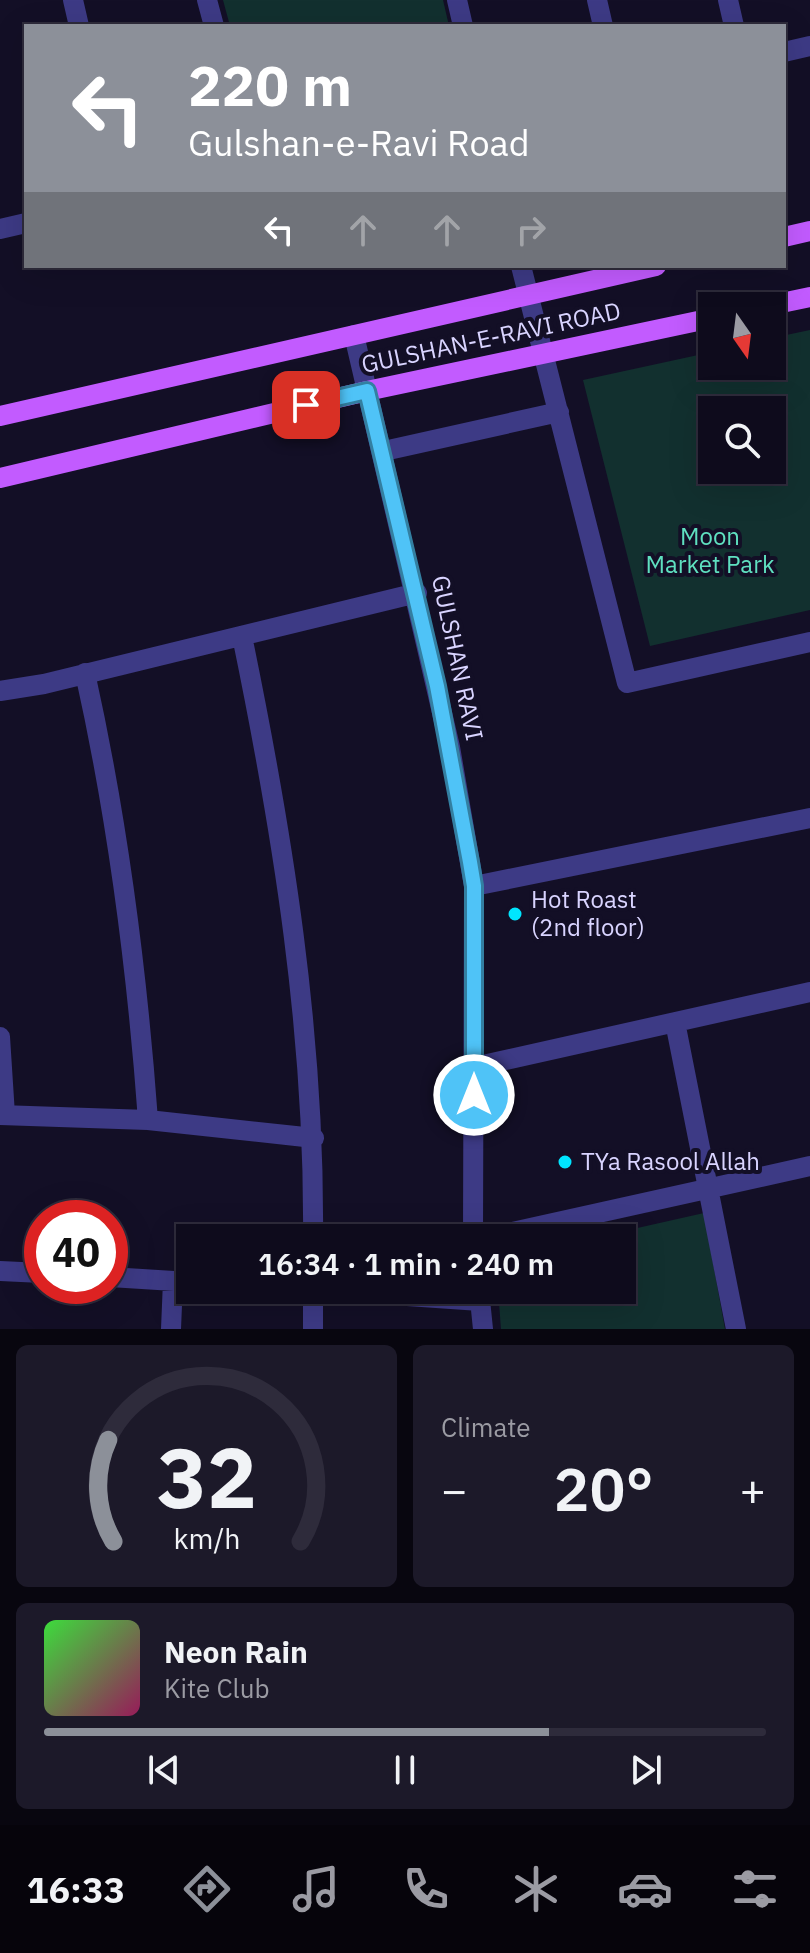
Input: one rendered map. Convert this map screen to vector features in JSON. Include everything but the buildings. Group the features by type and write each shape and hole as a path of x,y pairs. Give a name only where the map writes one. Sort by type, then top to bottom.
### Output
{"main road":[{"path":"786,237 810,231"},
{"name":"GULSHAN-E-RAVI ROAD","path":"0,416 647,268"},
{"path":"786,302 810,297"},
{"name":"GULSHAN-E-RAVI ROAD","path":"0,478 367,391 698,321"}],"street":[{"path":"73,0 79,24"},
{"path":"207,0 213,24"},
{"path":"457,0 463,24"},
{"path":"597,0 603,24"},
{"path":"728,0 734,24"},
{"path":"786,52 810,46"},
{"path":"0,229 24,223"},
{"path":"521,268 627,683 810,642"},
{"name":"GULSHAN RAVI","path":"354,335 417,593 450,747 474,886 473,1224"},
{"path":"384,451 559,412"},
{"path":"0,691 417,593"},
{"path":"242,636 272,785 299,963 314,1138 313,1224"},
{"path":"85,673 108,775 138,982 148,1120"},
{"path":"474,886 810,818"},
{"path":"474,1067 810,992"},
{"path":"675,1022 736,1329"},
{"path":"0,1037 2,1115 148,1120 314,1138"},
{"path":"548,1224 810,1166"},
{"path":"0,1271 24,1272"},
{"path":"128,1278 176,1282"},
{"path":"171,1329 176,1304"},
{"path":"313,1304 313,1329"},
{"path":"480,1304 483,1329"}],"green space":[{"path":"223,0 443,0 449,24 229,24"},
{"name":"Moon Market Park","path":"810,330 810,610 650,646 583,380 698,355 698,380 786,380 786,335"},
{"path":"704,1213 725,1329 501,1329 499,1304 636,1304 636,1228"}],"place":[{"name":"Hot Roast (2nd floor)","path":"515,914"},
{"name":"TYa Rasool Allah","path":"565,1162"}],"route":[{"path":"306,405 367,391 384,451 450,747 474,886 474,1095"}]}
